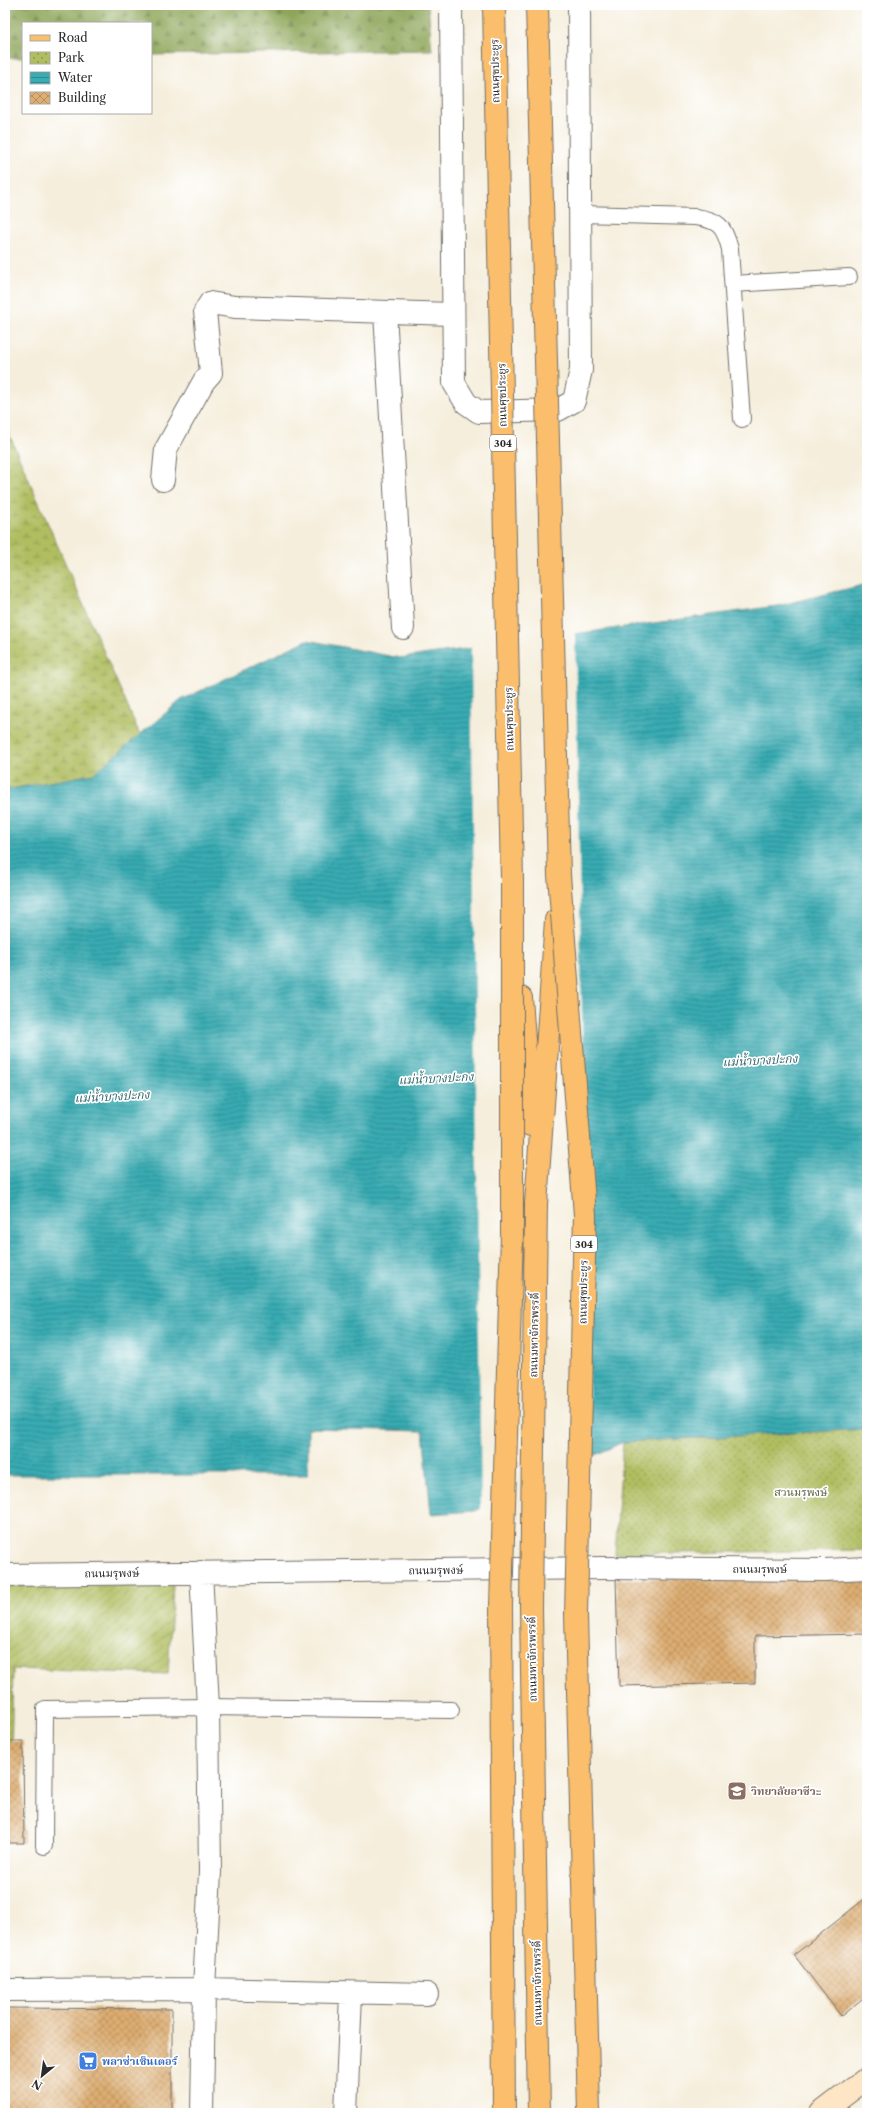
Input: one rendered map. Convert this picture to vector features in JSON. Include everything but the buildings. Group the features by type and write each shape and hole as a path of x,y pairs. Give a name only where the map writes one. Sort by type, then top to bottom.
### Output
{"main road":[{"name":"ถนนศุขประยูร","path":"494,5 512,880 512,1234 501,1606 504,2113"},
{"name":"ถนนศุขประยูร","path":"537,5 559,874 585,1215 576,1615 589,2113"},
{"name":"ถนนศุขประยูร","path":"536,1204 559,874"},
{"name":"ถนนศุขประยูร","path":"512,880 536,1204"},
{"name":"ถนนมหาจักรพรรดิ์","path":"536,1204 531,1608 539,2113"},
{"path":"820,2113 867,2078"}],"street":[{"path":"451,5 452,314 454,383 466,403 479,412 558,410 574,401 581,370 579,5"},
{"path":"163,480 166,449 204,381 211,373 205,311 210,303 235,307 452,314"},
{"path":"385,312 403,628"},
{"name":"ถนนมรุพงษ์","path":"5,1575 603,1568 825,1570 867,1568"},
{"path":"201,1572 208,1707 210,1872 204,1989 202,2113"},
{"path":"5,1990 204,1989 350,1994 427,1994"},
{"path":"346,2113 350,1994"}],"lane":[{"path":"580,214 695,217 712,219 726,235 730,249 742,419"},
{"path":"733,284 849,277"},
{"path":"44,1846 45,1710 208,1707 451,1710"}],"green space":[{"path":"5,5 428,5 432,50 152,55 152,22 22,22 22,58 5,58"},
{"path":"5,425 140,735 93,775 5,790"},
{"name":"สวนมรุพงษ์","path":"867,1429 867,1550 615,1554 623,1442"},
{"path":"173,1585 168,1674 13,1669 11,1758 5,1758 5,1586"}],"water":[{"name":"แม่น้ำบางปะกง","path":"867,584 867,1429 623,1442 475,1511 431,1514 423,1431 308,1428 308,1475 5,1475 5,790 93,774 181,700 307,640 400,658 777,606"}],"pier":[{"path":"575,632 590,1460 481,1511 471,646"}],"place":[{"name":"วิทยาลัยอาชีวะ","path":"737,1791"},
{"name":"พลาซ่าเซ็นเตอร์","path":"88,2061"}]}
